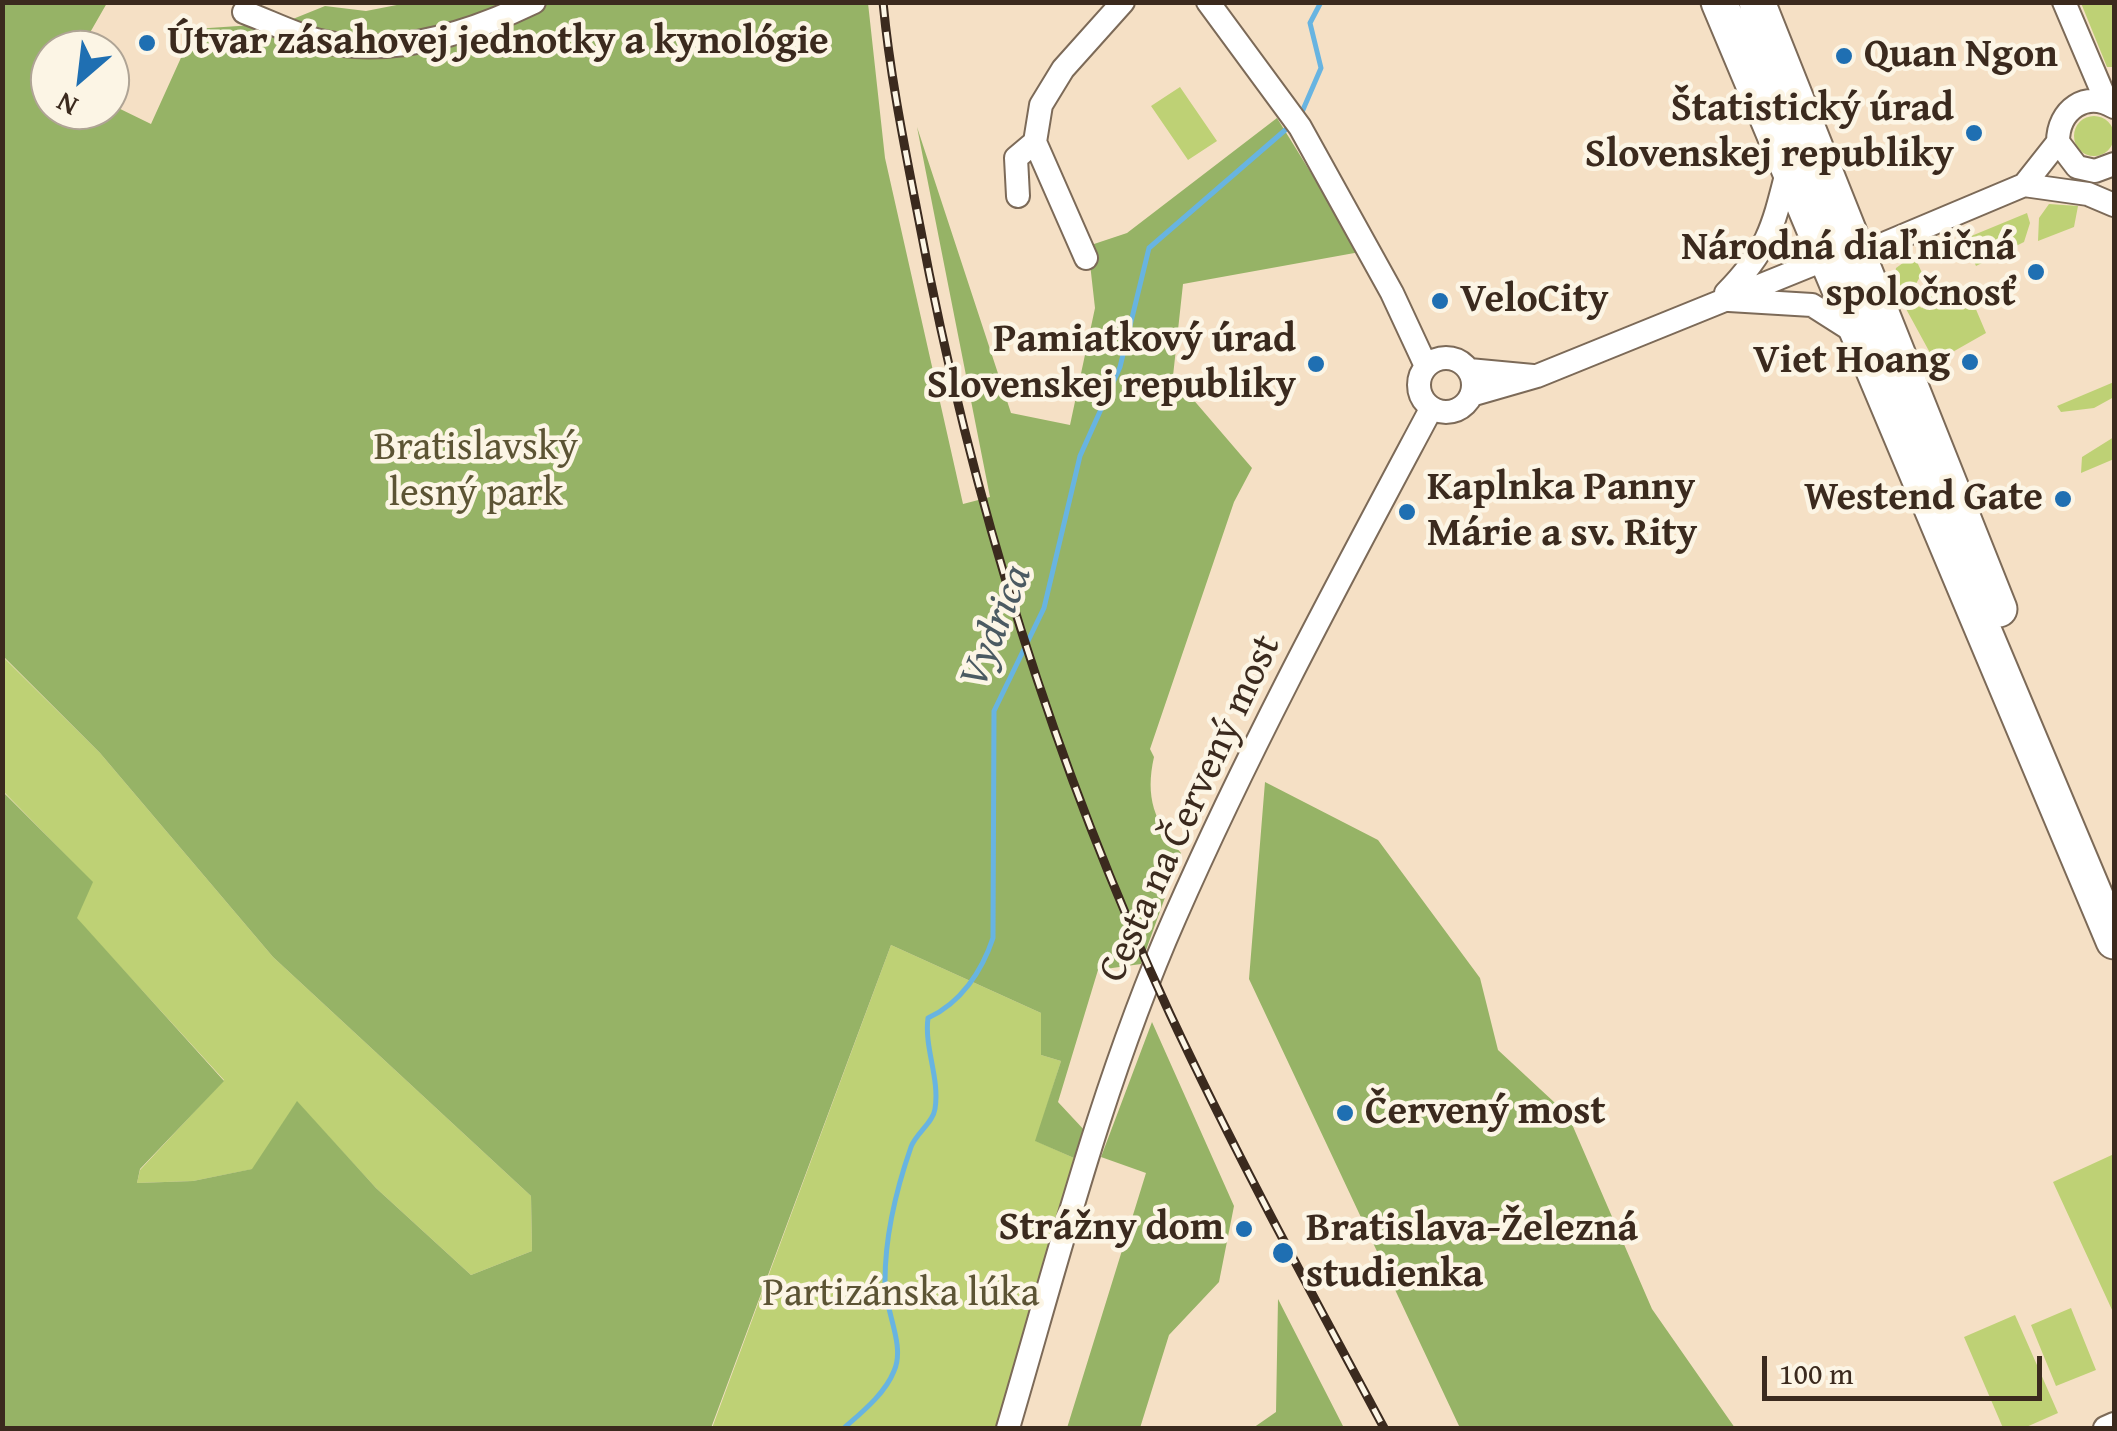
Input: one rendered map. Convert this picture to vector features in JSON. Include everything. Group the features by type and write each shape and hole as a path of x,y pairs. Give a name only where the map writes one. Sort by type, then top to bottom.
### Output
{"main road":[{"path":"1720,2 1788,168 1843,257 1856,333 2114,941"},
{"path":"1756,2 1843,257 1984,574 2114,882"}],"street":[{"path":"244,12 317,40 354,46 413,44 458,33 534,2"},
{"path":"1086,258 1034,142 1041,105 1063,69 1123,2"},
{"path":"1208,2 1300,127 1392,293 1426,366 1418,390 1431,409 1452,412 1472,396 1537,376 1720,300 1843,257 2027,183 2100,171"},
{"path":"2064,2 2087,60 2111,105"},
{"path":"2027,183 2058,142 2062,119 2079,103 2087,60"},
{"path":"2079,103 2111,105"},
{"path":"1018,196 1016,158 1034,142"},
{"path":"2058,142 2100,171"},
{"path":"1720,300 1758,260 1772,229 1788,168"},
{"path":"2027,183 2088,194 2114,206"},
{"path":"1720,300 1812,305 1856,333"},
{"path":"1426,366 1448,358 1468,370 1537,376"},
{"path":"1468,370 1472,396"},
{"name":"Cesta na Červený most","path":"1008,1428 1080,1182 1174,918 1290,679 1431,409"},
{"path":"2105,1428 2114,1424"}],"green space":[{"name":"Bratislavský lesný park","path":"412,2 868,3 885,158 963,504 990,497 917,127 1011,413 1070,425 1095,308 1088,246 1127,233 1277,118 1360,252 1183,284 1173,376 1252,468 1234,502 1150,749 1154,757 1154,808 1164,831 1181,853 1141,964 1098,970 1058,1102 1086,1132 1074,1158 1035,1141 1061,1061 1041,1055 1041,1013 891,945 711,1428 3,1428 2,791 93,882 77,918 224,1081 140,1169 137,1183 193,1181 252,1169 297,1101 376,1188 471,1275 532,1251 531,1196 273,957 100,753 3,656 3,3 107,3 91,30 30,30 30,130 130,130 130,114 151,124 194,29 283,23 325,6 366,11"},
{"path":"2081,3 2114,3 2114,67 2107,67"},
{"path":"1180,87 1217,141 1188,160 1151,106"},
{"path":"2094,116 2108,122 2114,136 2108,150 2094,156 2080,150 2074,136 2080,122"},
{"path":"2049,204 2078,206 2074,227 2038,241 2039,218"},
{"path":"2027,213 2030,223 2024,242 1976,266 1964,239"},
{"path":"1914,255 1922,273 1907,300 1922,308 1937,282 1972,300 1986,333 1935,362 1893,285 1896,268"},
{"path":"2114,382 2114,397 2094,408 2061,412 2057,406"},
{"path":"2114,437 2114,459 2081,473 2082,457"},
{"path":"2,656 100,753 273,957 531,1196 532,1251 471,1275 376,1188 297,1102 253,1169 193,1181 137,1183 140,1170 224,1080 76,918 92,882 3,791"},
{"path":"1265,782 1378,840 1480,978 1498,1050 1568,1115 1652,1309 1735,1428 1460,1428 1249,979"},
{"name":"Partizánska lúka","path":"891,945 1041,1013 1041,1055 1061,1061 1036,1141 1074,1158 1058,1231 999,1428 712,1428"},
{"path":"1152,1022 1234,1206 1219,1282 1169,1335 1140,1428 1067,1428 1146,1173 1101,1157"},
{"path":"2114,1154 2114,1312 2113,1312 2053,1182"},
{"path":"1278,1299 1344,1428 1253,1428 1276,1412"},
{"path":"2071,1308 2096,1370 2056,1386 2031,1325"},
{"path":"2015,1315 2058,1413 2024,1428 2003,1428 1964,1337"}],"waterway":[{"name":"Vydrica","path":"1299,119 1321,68 1310,23 1321,2"},
{"name":"Vydrica","path":"844,1428 885,1388 897,1361 886,1292 887,1247 896,1196 911,1147 935,1109 928,1018 951,1004 969,985 993,938 994,711 1044,608 1080,456 1120,367 1149,248 1291,125"}],"railway":[{"path":"883,2 908,167 963,425 1020,625 1053,724 1128,919 1170,1014 1247,1171 1384,1428"}],"place":[{"name":"Útvar zásahovej jednotky a kynológie","path":"147,43"},
{"name":"Quan Ngon","path":"1844,56"},
{"name":"Štatistický úrad Slovenskej republiky","path":"1974,133"},
{"name":"Národná diaľničná spoločnosť","path":"2036,272"},
{"name":"VeloCity","path":"1440,301"},
{"name":"Viet Hoang","path":"1970,362"},
{"name":"Pamiatkový úrad Slovenskej republiky","path":"1316,364"},
{"name":"Westend Gate","path":"2063,499"},
{"name":"Kaplnka Panny Márie a sv. Rity","path":"1407,512"},
{"name":"Červený most","path":"1345,1113"},
{"name":"Strážny dom","path":"1244,1229"},
{"name":"Bratislava-Železná studienka","path":"1283,1253"}]}
